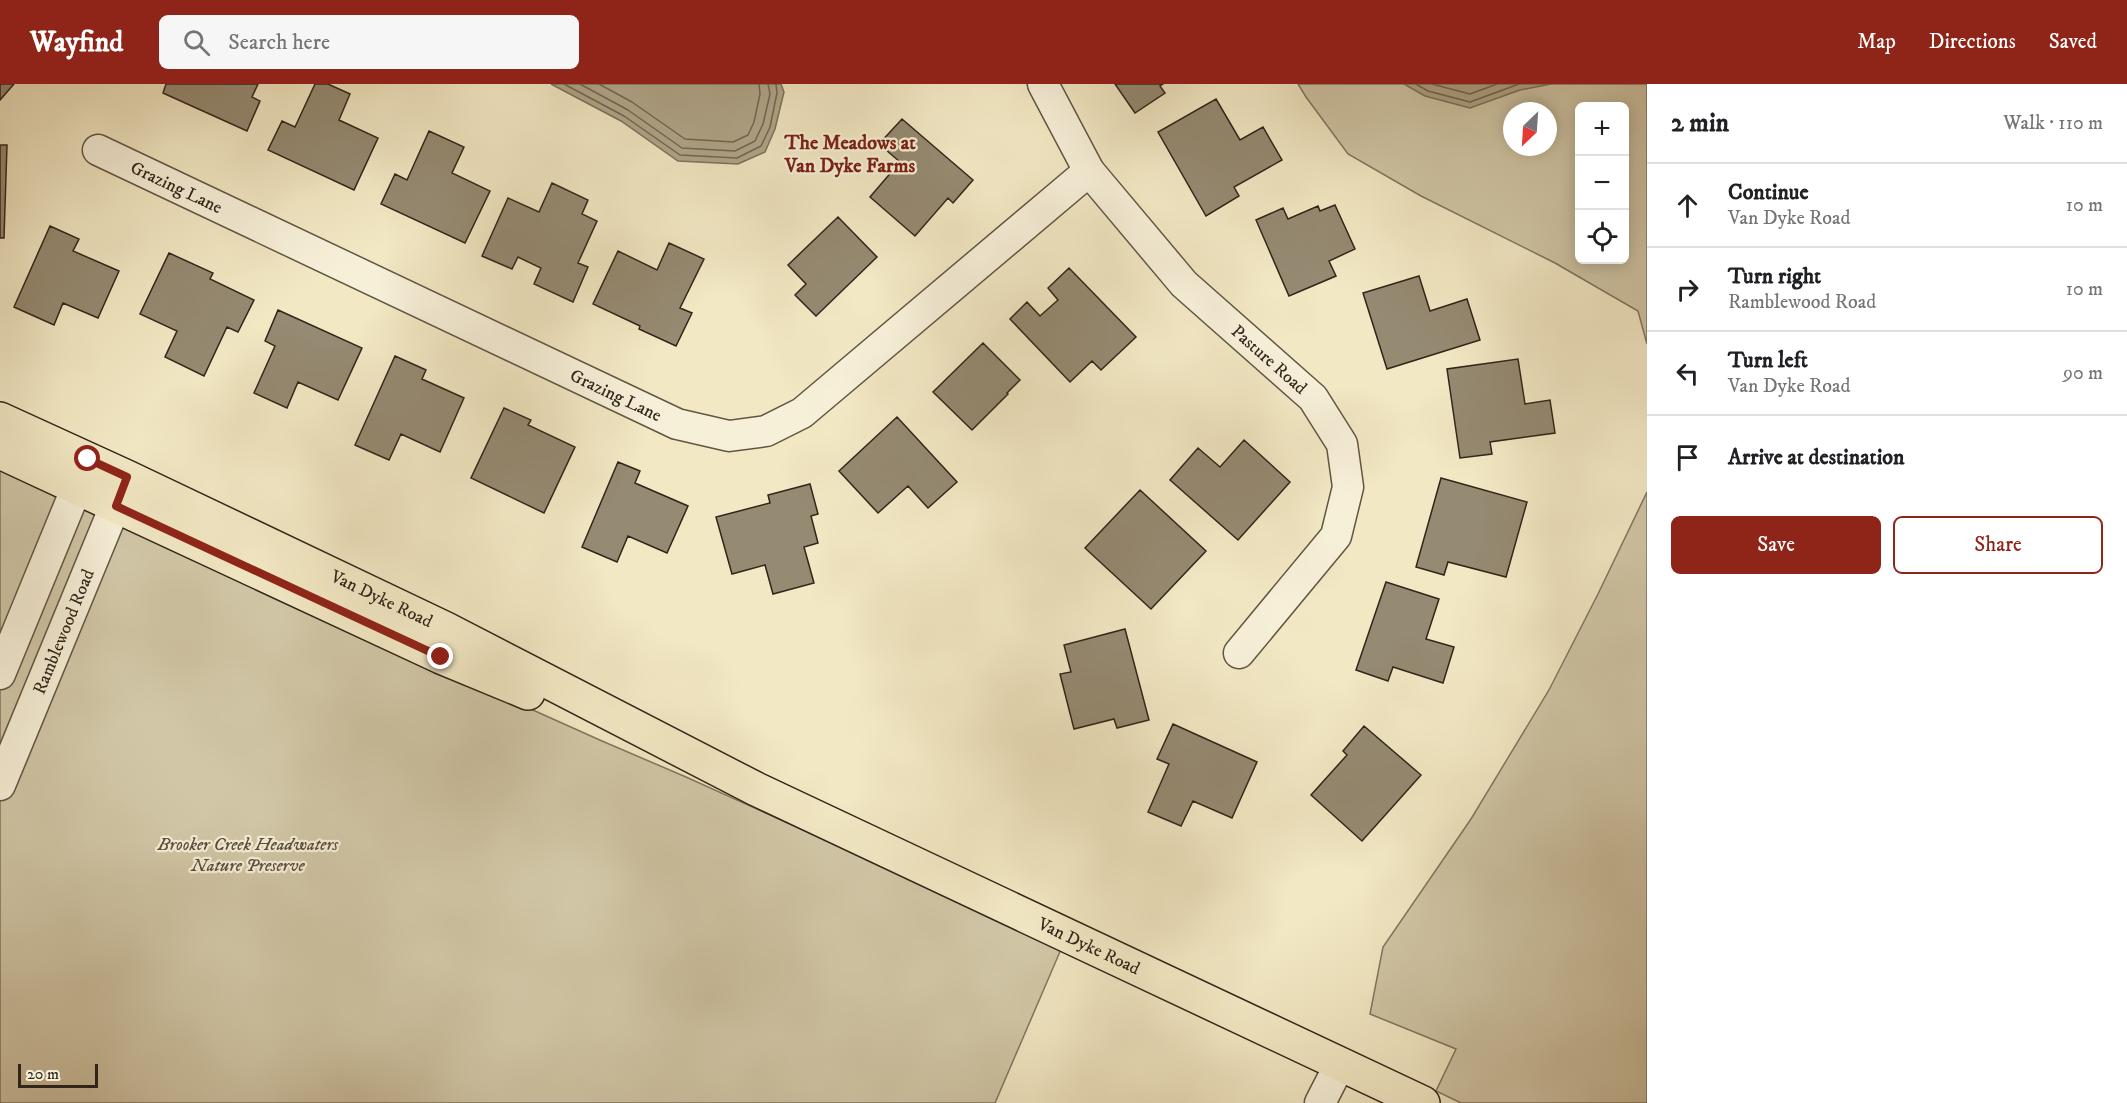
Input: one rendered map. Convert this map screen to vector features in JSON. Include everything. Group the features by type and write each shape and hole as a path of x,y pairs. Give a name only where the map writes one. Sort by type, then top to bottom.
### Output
{"main road":[{"name":"Van Dyke Road","path":"0,419 82,473 446,629 756,789 1423,1103"},
{"name":"Van Dyke Road","path":"0,452 82,473"}],"street":[{"name":"Pasture Road","path":"1043,84 1089,171 1184,284 1313,398 1342,444 1348,487 1336,536 1239,653"},
{"name":"Grazing Lane","path":"98,150 677,424 729,436 766,431 802,413 1089,171"},
{"path":"0,674 82,473"},
{"name":"Ramblewood Road","path":"0,785 121,491"},
{"path":"1320,1103 1340,1064"}],"green space":[{"path":"1298,84 1647,84 1647,344 1638,311 1555,263 1421,196 1348,154"},
{"name":"Brooker Creek Headwaters Nature Preserve","path":"0,469 1062,947 995,1103 0,1103"},
{"path":"1647,492 1647,1103 1461,1103 1436,1091 1456,1049 1370,1014 1383,947 1471,819 1549,690"}],"water":[{"path":"551,84 781,84 784,92 775,129 765,152 738,164 678,161 621,121"},
{"path":"1404,84 1551,84 1520,90 1470,108 1425,96"}],"building":[{"path":"0,84 14,84 0,100"},
{"path":"166,84 258,84 252,97 260,101 247,131 163,93"},
{"path":"315,84 328,84 350,94 339,120 378,138 354,190 268,150 282,121 295,127"},
{"path":"1115,84 1163,84 1160,86 1165,93 1135,113"},
{"path":"1216,99 1240,140 1263,127 1282,160 1234,187 1239,196 1206,216 1158,132"},
{"path":"902,119 973,180 953,203 948,198 915,236 870,197 900,162 879,144"},
{"path":"429,131 464,147 452,173 490,191 465,243 381,204 395,174 407,180"},
{"path":"0,145 7,145 4,238 0,238"},
{"path":"552,183 588,200 582,214 597,221 578,263 588,267 573,302 534,284 541,268 518,257 512,269 482,256 508,198 539,212"},
{"path":"1335,205 1355,249 1329,261 1336,276 1289,296 1256,220 1283,208 1288,219 1318,206 1320,211"},
{"path":"838,217 877,257 816,316 795,295 806,284 788,265"},
{"path":"50,226 79,239 73,251 119,271 98,318 63,303 54,325 14,307"},
{"path":"669,243 704,259 680,308 692,313 676,346 593,304 618,251 657,270"},
{"path":"169,253 213,273 210,279 254,300 238,332 227,327 204,376 165,357 177,331 140,314"},
{"path":"1069,268 1136,337 1101,370 1092,361 1070,382 1010,319 1027,302 1040,316 1058,300 1048,288"},
{"path":"1419,276 1430,311 1467,299 1480,340 1387,369 1363,293"},
{"path":"278,310 362,348 338,400 298,382 287,408 254,393 275,346 265,341"},
{"path":"983,343 1020,380 972,430 933,392"},
{"path":"395,356 426,370 422,379 464,398 440,452 401,434 389,460 355,445"},
{"path":"1518,359 1525,404 1550,400 1555,433 1490,442 1492,454 1460,458 1447,369"},
{"path":"504,408 531,420 528,425 575,447 544,513 471,478"},
{"path":"897,417 957,482 928,508 908,486 878,513 839,471"},
{"path":"1244,440 1290,482 1238,540 1170,480 1198,448 1220,467"},
{"path":"618,462 640,471 635,483 688,506 667,553 628,536 617,562 582,547"},
{"path":"1441,478 1527,502 1506,577 1448,562 1444,575 1416,567"},
{"path":"810,484 818,514 811,516 818,543 804,547 814,583 773,594 765,565 732,574 716,517 770,503 768,495"},
{"path":"1140,490 1206,551 1151,609 1085,548"},
{"path":"1386,582 1439,599 1426,639 1454,647 1443,683 1393,667 1388,681 1356,670"},
{"path":"1125,629 1149,720 1117,728 1114,719 1074,729 1060,674 1071,672 1064,645"},
{"path":"1173,724 1257,762 1232,818 1193,801 1181,826 1148,812 1169,764 1157,759"},
{"path":"1364,726 1421,775 1362,841 1311,795 1347,755 1343,751"}],"district":[{"name":"The Meadows at Van Dyke Farms","path":"850,154"}],"route":[{"path":"88,459 127,477 116,506 441,657"}]}
